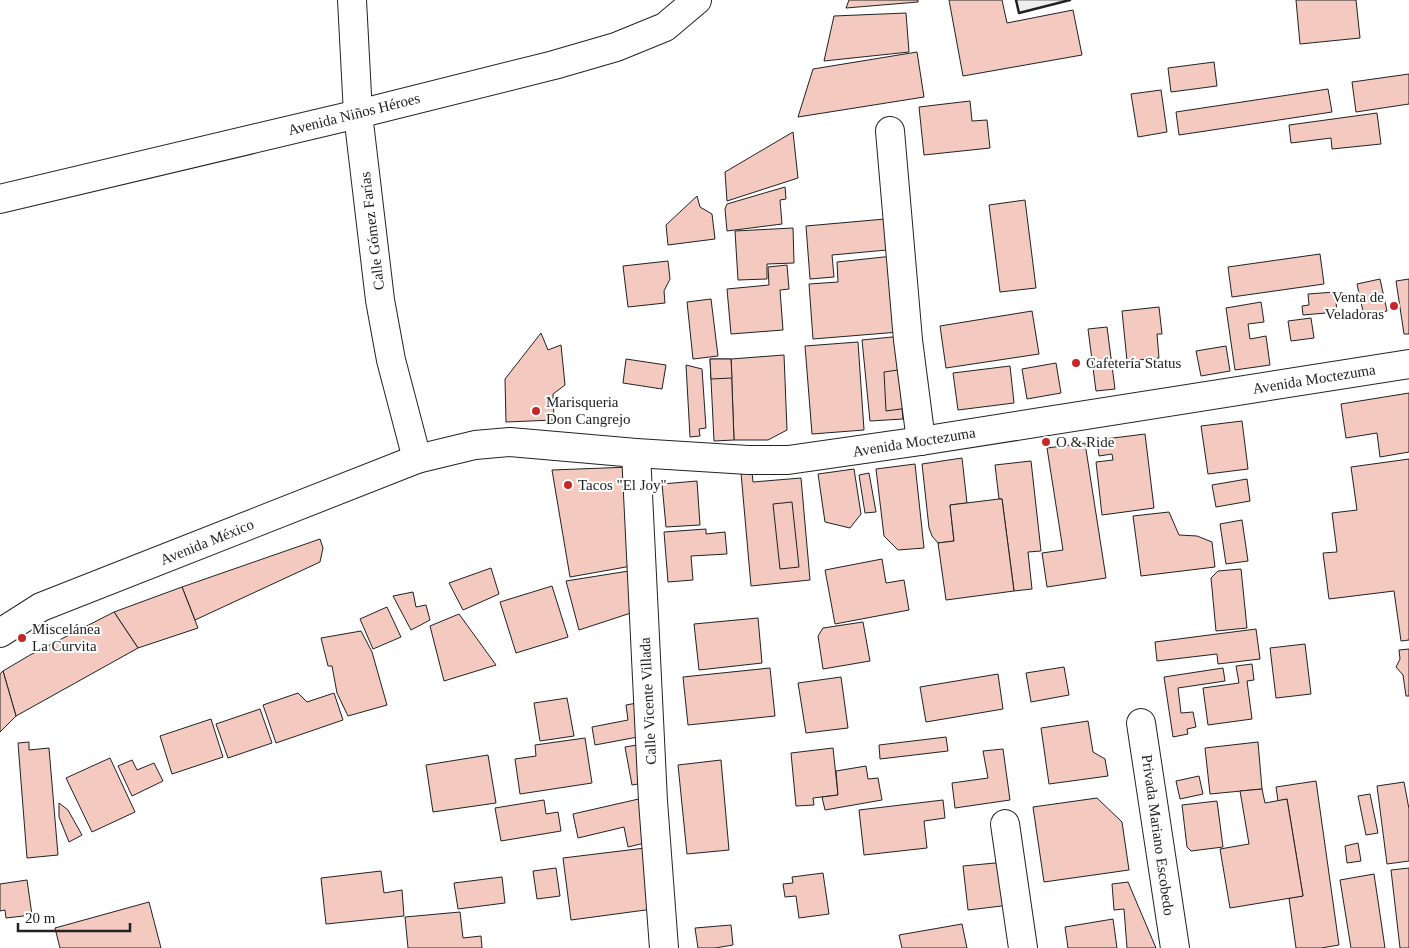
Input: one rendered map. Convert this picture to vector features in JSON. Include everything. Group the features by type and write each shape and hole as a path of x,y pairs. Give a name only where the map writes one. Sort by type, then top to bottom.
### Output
{"street":[{"name":"Calle Gómez Farías","path":"352,0 358,114 380,300 391,360 417,459"},
{"name":"Avenida Niños Héroes","path":"0,199 358,114 554,65 616,47 665,27 696,0"},
{"path":"890,131 908,340 921,441"},
{"name":"Avenida Moctezuma","path":"417,459 475,445 510,442 636,454 748,460 788,460 921,441 1409,364"},
{"name":"Calle Vicente Villada","path":"636,454 653,801 664,948"},
{"name":"Avenida México","path":"0,632 41,607 417,459"},
{"name":"Privada Mariano Escobedo","path":"1141,722 1175,948"},
{"path":"1006,824 1023,948"}],"shaded area":[{"path":"1016,0 1070,0 1019,13"}],"building":[{"path":"849,0 918,0 918,2 846,8"},
{"path":"949,0 1002,0 1007,23 1073,10 1082,55 963,76"},
{"path":"1296,0 1356,0 1360,38 1300,44"},
{"path":"906,13 909,52 824,61 834,16"},
{"path":"917,52 924,97 798,117 813,69"},
{"path":"1214,62 1217,86 1171,92 1168,68"},
{"path":"1409,74 1409,104 1356,112 1352,82"},
{"path":"1328,89 1332,112 1179,135 1176,112"},
{"path":"1161,90 1167,132 1138,137 1131,94"},
{"path":"970,101 972,121 987,120 990,148 924,155 919,107"},
{"path":"1377,113 1381,144 1332,149 1331,138 1291,143 1289,125"},
{"path":"793,132 798,178 727,201 725,172"},
{"path":"785,187 786,199 780,200 782,224 727,231 725,209 727,204"},
{"path":"697,196 700,207 712,214 715,239 668,245 666,225"},
{"path":"1025,200 1036,288 1000,292 989,205"},
{"path":"885,219 887,250 832,255 834,277 810,279 806,226"},
{"path":"793,228 794,263 767,264 767,279 738,280 735,231"},
{"path":"1320,254 1324,284 1232,297 1228,267"},
{"path":"893,256 899,332 813,339 809,284 838,282 837,262"},
{"path":"668,261 670,279 664,291 665,303 628,307 623,266"},
{"path":"787,265 789,289 780,290 783,330 731,334 727,289 769,285 768,267"},
{"path":"1380,279 1387,311 1364,316 1357,284"},
{"path":"1409,279 1409,334 1404,334 1396,281"},
{"path":"1335,292 1337,312 1303,315 1302,306 1309,305 1308,294"},
{"path":"711,299 718,356 693,359 687,302"},
{"path":"1261,302 1264,322 1248,324 1250,339 1266,336 1270,365 1235,370 1226,308"},
{"path":"1159,307 1162,334 1157,334 1159,358 1127,361 1122,311"},
{"path":"1032,311 1039,354 946,368 940,326"},
{"path":"1311,318 1314,338 1291,341 1288,321"},
{"path":"1107,327 1115,389 1096,391 1088,329"},
{"path":"541,333 548,350 561,345 565,385 553,394 554,420 506,422 505,379"},
{"path":"902,336 908,408 902,409 903,419 870,421 862,340"},
{"path":"858,342 864,430 812,434 805,346"},
{"path":"1226,346 1230,371 1201,376 1196,351"},
{"path":"784,355 787,430 768,440 734,440 731,359"},
{"path":"626,359 666,365 662,389 623,383"},
{"path":"710,359 731,359 734,440 714,441"},
{"path":"710,359 731,359 732,378 711,379"},
{"path":"1056,363 1061,393 1027,399 1022,369"},
{"path":"686,365 702,369 706,428 699,429 700,436 690,437"},
{"path":"1010,366 1014,403 958,410 953,373"},
{"path":"905,369 908,408 886,411 884,372"},
{"path":"1409,393 1409,452 1380,457 1377,433 1346,438 1341,404"},
{"path":"1242,421 1248,469 1208,474 1201,426"},
{"path":"1145,434 1154,508 1102,515 1096,462 1113,460 1112,454 1099,456 1097,440"},
{"path":"1085,443 1106,578 1047,587 1042,553 1063,550 1047,448"},
{"path":"962,458 967,503 950,505 954,541 938,543 932,536 929,528 922,464"},
{"path":"1409,459 1409,640 1401,641 1394,591 1329,599 1323,553 1337,552 1332,513 1357,510 1351,467"},
{"path":"1031,461 1041,551 1028,552 1032,589 1014,591 1002,499 999,499 995,465"},
{"path":"915,464 924,548 898,550 884,536 876,469"},
{"path":"630,467 637,565 570,577 552,470"},
{"path":"854,469 861,514 850,528 825,522 818,474"},
{"path":"752,472 753,482 801,478 810,580 751,586 741,473"},
{"path":"869,473 876,512 865,513 859,475"},
{"path":"1247,479 1250,501 1216,507 1212,485"},
{"path":"697,481 700,525 666,527 662,484"},
{"path":"1002,499 1014,591 946,600 938,543 954,541 950,505"},
{"path":"792,502 799,567 780,569 773,504"},
{"path":"1169,512 1179,535 1197,536 1212,542 1215,567 1141,576 1133,516"},
{"path":"1242,520 1248,561 1226,564 1220,524"},
{"path":"706,529 706,534 725,532 727,554 691,556 693,580 668,582 664,532"},
{"path":"320,539 323,548 320,562 195,620 182,587"},
{"path":"882,559 886,583 904,580 909,610 835,624 825,570"},
{"path":"491,568 499,594 463,610 449,583"},
{"path":"1241,569 1247,628 1216,631 1211,578 1218,571"},
{"path":"635,570 640,610 579,630 566,581"},
{"path":"552,586 568,637 516,653 500,602"},
{"path":"182,587 198,628 138,648 114,612"},
{"path":"413,592 416,607 426,605 430,620 411,630 393,596"},
{"path":"387,607 401,637 373,649 360,619"},
{"path":"114,612 138,648 16,716 3,671"},
{"path":"459,614 496,665 444,681 430,626"},
{"path":"758,618 762,663 699,670 694,624"},
{"path":"863,622 870,661 823,669 818,636 823,628"},
{"path":"1256,629 1260,659 1218,664 1217,654 1157,661 1155,642"},
{"path":"361,631 372,652 387,705 348,716 337,693 332,666 328,666 321,638"},
{"path":"1305,644 1311,694 1276,698 1270,648"},
{"path":"1409,649 1409,696 1406,696 1403,675 1396,667 1400,659 1399,650"},
{"path":"1252,664 1254,680 1247,681 1252,719 1208,725 1203,688 1239,683 1236,666"},
{"path":"1064,667 1069,695 1031,702 1026,673"},
{"path":"770,668 775,716 688,725 683,677"},
{"path":"1223,668 1225,681 1178,688 1181,713 1193,712 1196,727 1187,729 1188,734 1173,737 1164,677"},
{"path":"3,671 16,716 0,732 0,674"},
{"path":"998,674 1003,709 926,722 920,687"},
{"path":"841,677 848,728 806,733 798,683"},
{"path":"298,693 307,702 334,693 343,720 276,743 263,705"},
{"path":"567,698 574,736 540,741 534,703"},
{"path":"637,703 643,736 595,745 592,727 628,720 626,705"},
{"path":"260,709 272,743 228,758 216,724"},
{"path":"211,719 223,757 172,774 160,736"},
{"path":"1088,721 1093,752 1105,759 1108,776 1049,784 1041,728"},
{"path":"946,737 948,751 880,759 879,745"},
{"path":"585,738 592,783 520,794 515,759 536,756 535,745"},
{"path":"29,742 29,750 49,748 58,855 27,858 18,743"},
{"path":"1258,742 1262,789 1210,794 1205,748"},
{"path":"637,745 644,783 632,785 625,747"},
{"path":"833,748 838,795 813,798 814,805 796,806 791,753"},
{"path":"1003,749 1010,800 955,808 952,783 988,778 983,751"},
{"path":"488,755 496,803 433,812 426,765"},
{"path":"110,758 135,812 92,832 66,778"},
{"path":"132,760 137,770 154,763 163,781 132,796 118,766"},
{"path":"721,760 729,850 687,854 678,765"},
{"path":"866,766 868,779 878,778 882,800 825,810 822,797 838,795 836,771"},
{"path":"1199,776 1203,794 1180,799 1176,781"},
{"path":"1316,781 1339,945 1321,948 1296,948 1289,898 1303,896 1287,799 1278,801 1276,787"},
{"path":"1404,782 1409,809 1409,861 1387,864 1377,786"},
{"path":"1262,789 1265,803 1287,799 1303,896 1230,908 1220,849 1249,844 1240,791"},
{"path":"1370,794 1378,833 1366,835 1358,796"},
{"path":"643,798 653,841 628,847 624,827 578,838 573,814"},
{"path":"1097,798 1122,822 1129,870 1044,882 1033,807"},
{"path":"544,800 546,814 558,812 561,831 501,841 495,808"},
{"path":"943,800 945,818 924,821 927,848 864,855 859,810"},
{"path":"1217,801 1223,847 1191,851 1187,847 1182,805"},
{"path":"59,803 68,810 82,835 69,842 59,817"},
{"path":"1358,843 1361,861 1347,863 1345,846"},
{"path":"645,848 653,909 571,920 563,858"},
{"path":"1006,862 1010,905 968,910 963,866"},
{"path":"556,868 560,896 537,899 533,871"},
{"path":"1409,868 1409,948 1400,948 1391,870"},
{"path":"381,871 384,893 402,890 404,916 326,924 321,878"},
{"path":"823,873 829,914 799,918 796,896 785,897 783,884 793,883 792,877"},
{"path":"1374,874 1385,948 1351,948 1340,880"},
{"path":"502,877 505,903 458,909 454,883"},
{"path":"27,880 32,915 6,918 5,910 0,911 0,884"},
{"path":"1128,882 1156,948 1127,948 1124,909 1114,910 1112,884"},
{"path":"149,902 161,948 60,948 55,928"},
{"path":"460,912 463,938 481,936 482,948 408,948 405,917"},
{"path":"1113,919 1117,948 1068,948 1065,927"},
{"path":"962,924 967,948 902,948 899,935"},
{"path":"731,925 733,945 698,948 695,928"}],"wall":[{"path":"1016,0 1019,13 1070,0"}],"place":[{"name":"Venta de Veladoras","path":"1394,306"},
{"name":"Cafetería Status","path":"1076,363"},
{"name":"Marisqueria Don Cangrejo","path":"536,411"},
{"name":"O & Ride","path":"1046,442"},
{"name":"Tacos \"El Joy\"","path":"568,485"},
{"name":"Miscelánea La Curvita","path":"22,638"}]}
